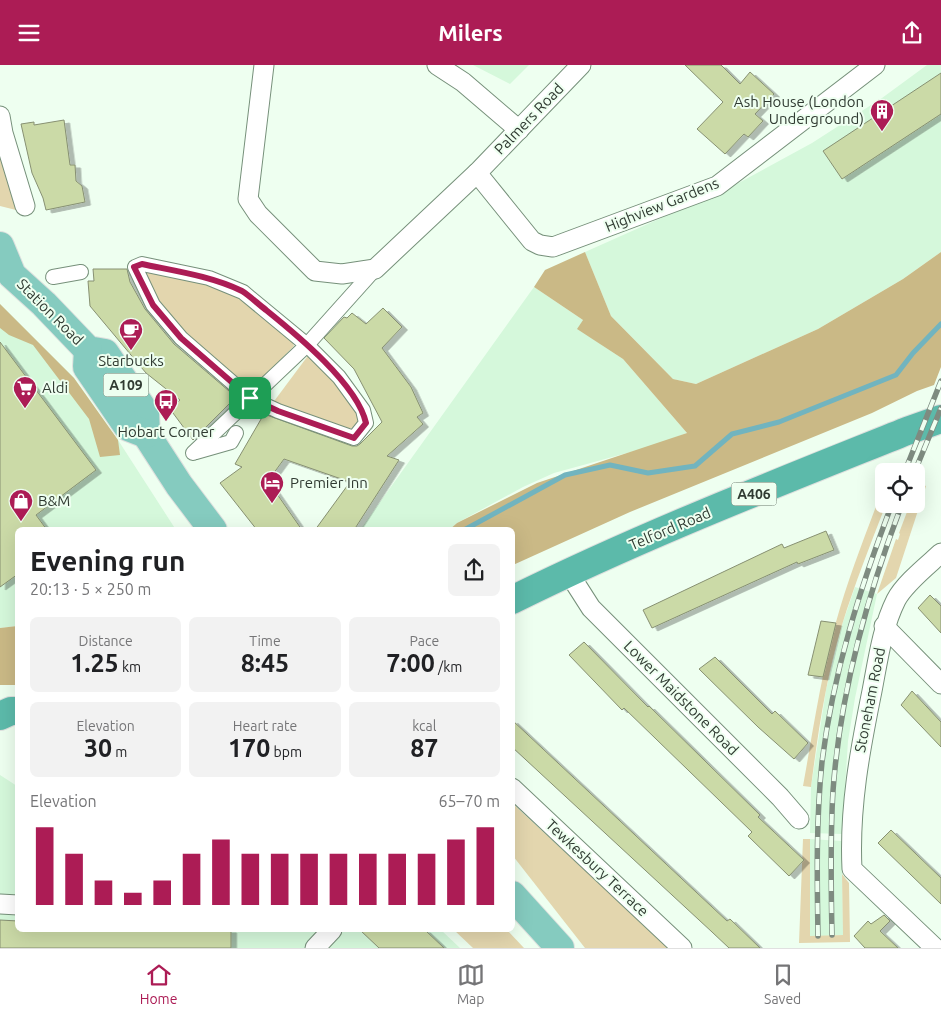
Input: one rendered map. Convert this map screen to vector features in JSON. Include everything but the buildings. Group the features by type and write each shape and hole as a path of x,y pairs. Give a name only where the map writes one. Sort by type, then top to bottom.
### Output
{"highway":[{"name":"Telford Road","path":"515,598 568,572 806,472 941,419"}],"main road":[{"name":"Station Road","path":"0,246 6,273 44,304 88,350 105,353 145,412 146,434 179,485 211,527"},
{"path":"515,898 560,948"}],"street":[{"path":"264,65 248,199 258,214 315,271 342,274 375,269"},
{"path":"437,65 462,82 519,130"},
{"name":"Palmers Road","path":"375,269 477,173 581,65"},
{"name":"Highview Gardens","path":"477,173 532,241 540,245 553,247 717,186 875,65"},
{"path":"0,116 3,133 25,205"},
{"path":"142,264 209,278 243,292 307,345 339,377 363,410 366,423 354,438 278,411 250,398 181,338 153,305 134,267 142,264"},
{"path":"236,433 232,442 193,453 307,345 375,269"},
{"path":"53,277 81,272"},
{"path":"242,417 250,398"},
{"name":"Stoneham Road","path":"935,948 852,869 850,837 854,792 884,626 898,597 918,574 941,553"},
{"name":"Lower Maidstone Road","path":"568,572 591,609 800,819"},
{"path":"884,626 941,684"},
{"name":"Tewkesbury Terrace","path":"515,791 682,948"},
{"path":"0,904 15,905"}],"shaded area":[{"path":"473,65 529,65 510,84"},
{"path":"927,65 941,65 941,252 903,279 818,329 696,384 673,379 611,316 585,252 733,186 812,143 882,98"},
{"path":"0,153 20,211 0,206"},
{"path":"585,252 611,316 673,379 696,384 818,329 903,279 941,252 941,367 934,385 917,391 872,413 630,512 515,564 515,527 452,527 537,483 687,433 623,359 577,329 583,320 534,287 545,270"},
{"path":"139,266 182,273 254,301 291,337 294,346 248,393 170,326"},
{"path":"534,287 583,320 578,329 623,359 687,433 649,447 554,473 523,487 452,527 362,527"},
{"path":"0,304 74,378 118,440 174,527 15,527 15,626 0,628"},
{"path":"0,304 74,378 118,440 120,455 100,457 89,419 33,345 9,335 0,328"},
{"path":"313,356 364,418 356,427 346,429 272,404 307,357"},
{"path":"875,509 875,513 882,513 852,594 831,665 811,787 803,786 831,642 852,570"},
{"path":"907,513 917,513 896,578 877,594 896,539 898,540"},
{"path":"855,587 877,594 848,741 842,834 810,833 811,787 826,690 842,625"},
{"path":"15,626 15,685 0,685 0,628"},
{"path":"0,775 15,785 15,932 443,932 460,948 0,948"},
{"path":"515,806 669,948 585,948 515,859"},
{"path":"803,839 810,839 810,936 843,935 842,874 849,883 850,942 799,943"},
{"path":"810,839 842,841 843,935 809,937"},
{"path":"456,932 509,932 524,948 473,948"}],"waterway":[{"path":"470,527 565,475 610,465 648,473 695,466 732,434 779,422 896,375 913,353 941,324"}],"railway":[{"path":"908,463 941,381"},
{"path":"918,463 941,408"},
{"path":"818,936 818,827 822,762 827,729 849,631 889,513"},
{"path":"832,935 832,809 842,717 857,645 877,574 899,513"}],"place":[{"name":"Ash House (London Underground)","path":"882,132"},
{"name":"Starbucks","path":"131,351"},
{"name":"Aldi","path":"25,409"},
{"name":"Hobart Corner","path":"166,422"},
{"name":"Premier Inn","path":"272,504"},
{"name":"B&M","path":"21,522"}],"route":[{"path":"142,264 209,278 243,292 307,345 339,377 363,410 366,423 354,438 278,411 250,398 181,338 153,305 134,267 142,264"}]}
